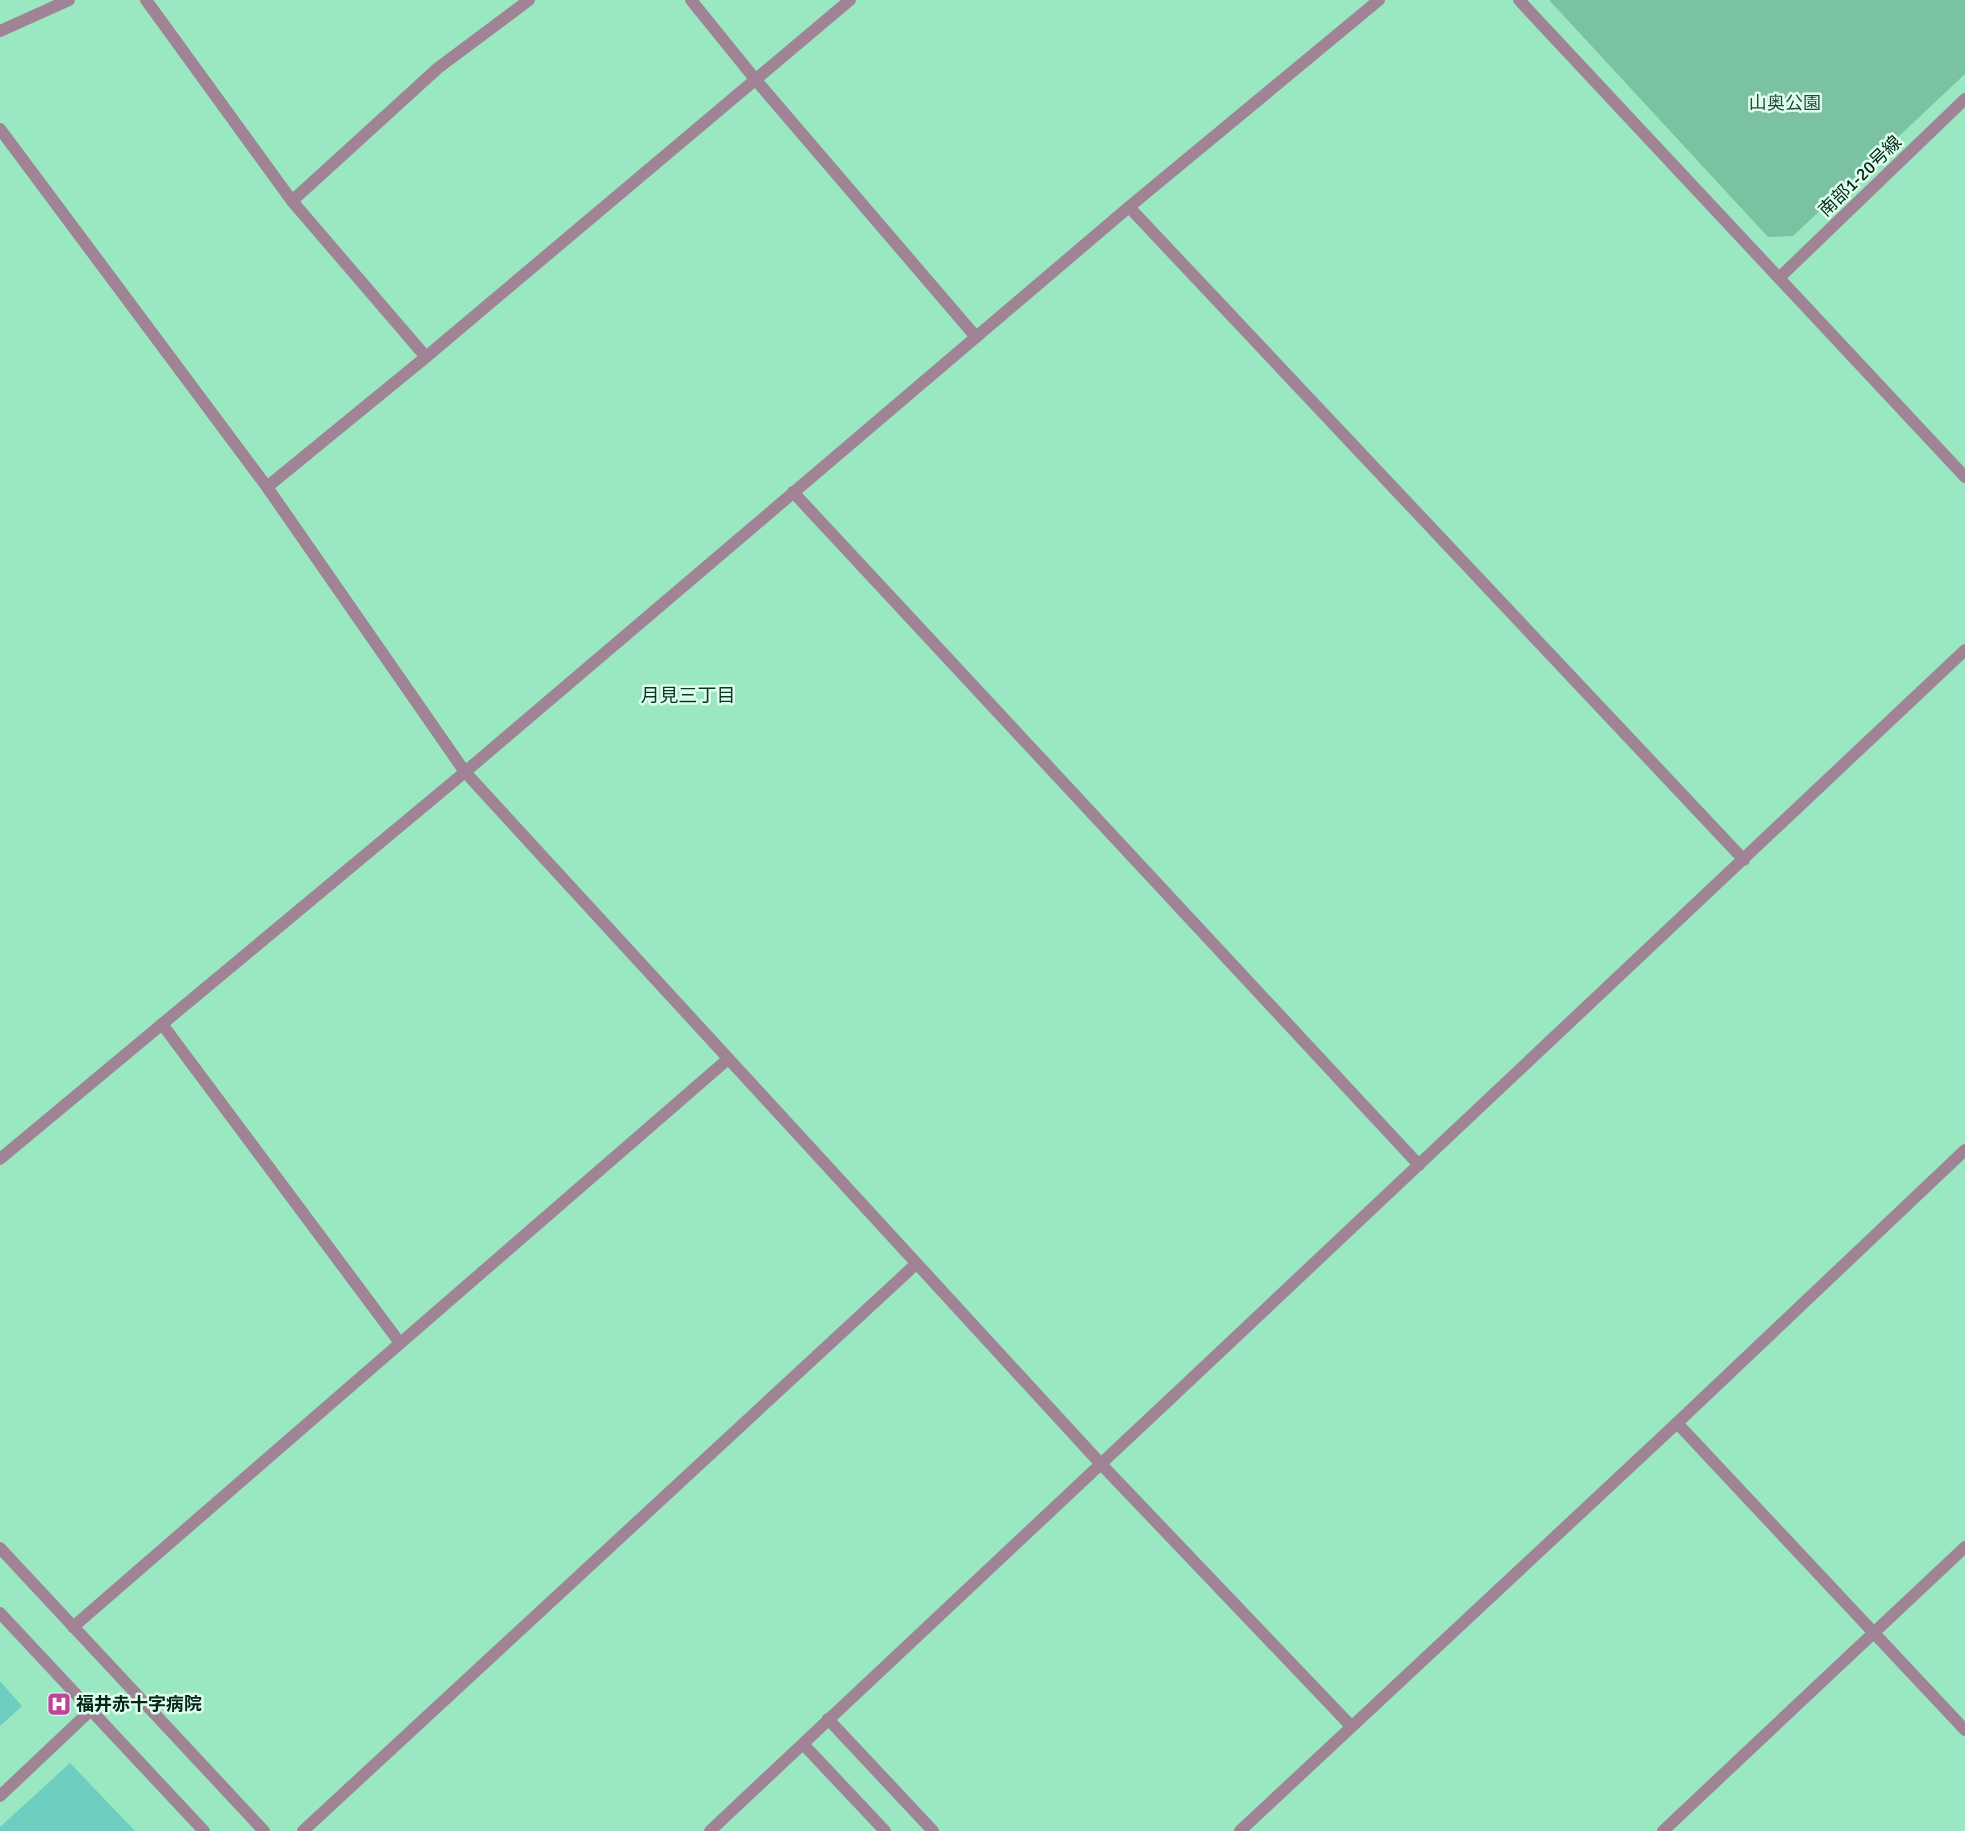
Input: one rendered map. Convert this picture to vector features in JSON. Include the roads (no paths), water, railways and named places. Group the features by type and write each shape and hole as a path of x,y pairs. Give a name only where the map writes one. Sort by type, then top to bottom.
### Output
{"street":[{"path":"0,31 69,0"},
{"path":"146,0 292,201 426,357"},
{"path":"292,201 438,68 529,0"},
{"path":"691,0 755,79 976,337"},
{"path":"267,487 426,357 850,0"},
{"path":"0,1158 465,772 1129,207 1379,0"},
{"path":"1519,0 1965,477"},
{"name":"南部1-20号線","path":"1779,278 1965,99"},
{"path":"0,128 267,487 465,772 1100,1463 1352,1726"},
{"path":"1129,207 1744,860"},
{"path":"793,492 1419,1165"},
{"path":"710,1831 1965,650"},
{"path":"162,1024 400,1343"},
{"path":"73,1626 728,1059"},
{"path":"1240,1831 1677,1423 1965,1150"},
{"path":"304,1831 916,1264"},
{"path":"1677,1423 1965,1730"},
{"path":"1662,1831 1965,1547"},
{"path":"0,1548 264,1831"},
{"path":"0,1614 204,1831"},
{"path":"0,1796 91,1710"},
{"path":"828,1719 932,1831"},
{"path":"802,1744 884,1831"}],"place":[{"name":"福井赤十字病院","path":"59,1704"}],"district":[{"name":"月見三丁目","path":"688,696"}],"park label":[{"name":"山奥公園","path":"1785,103"}]}
